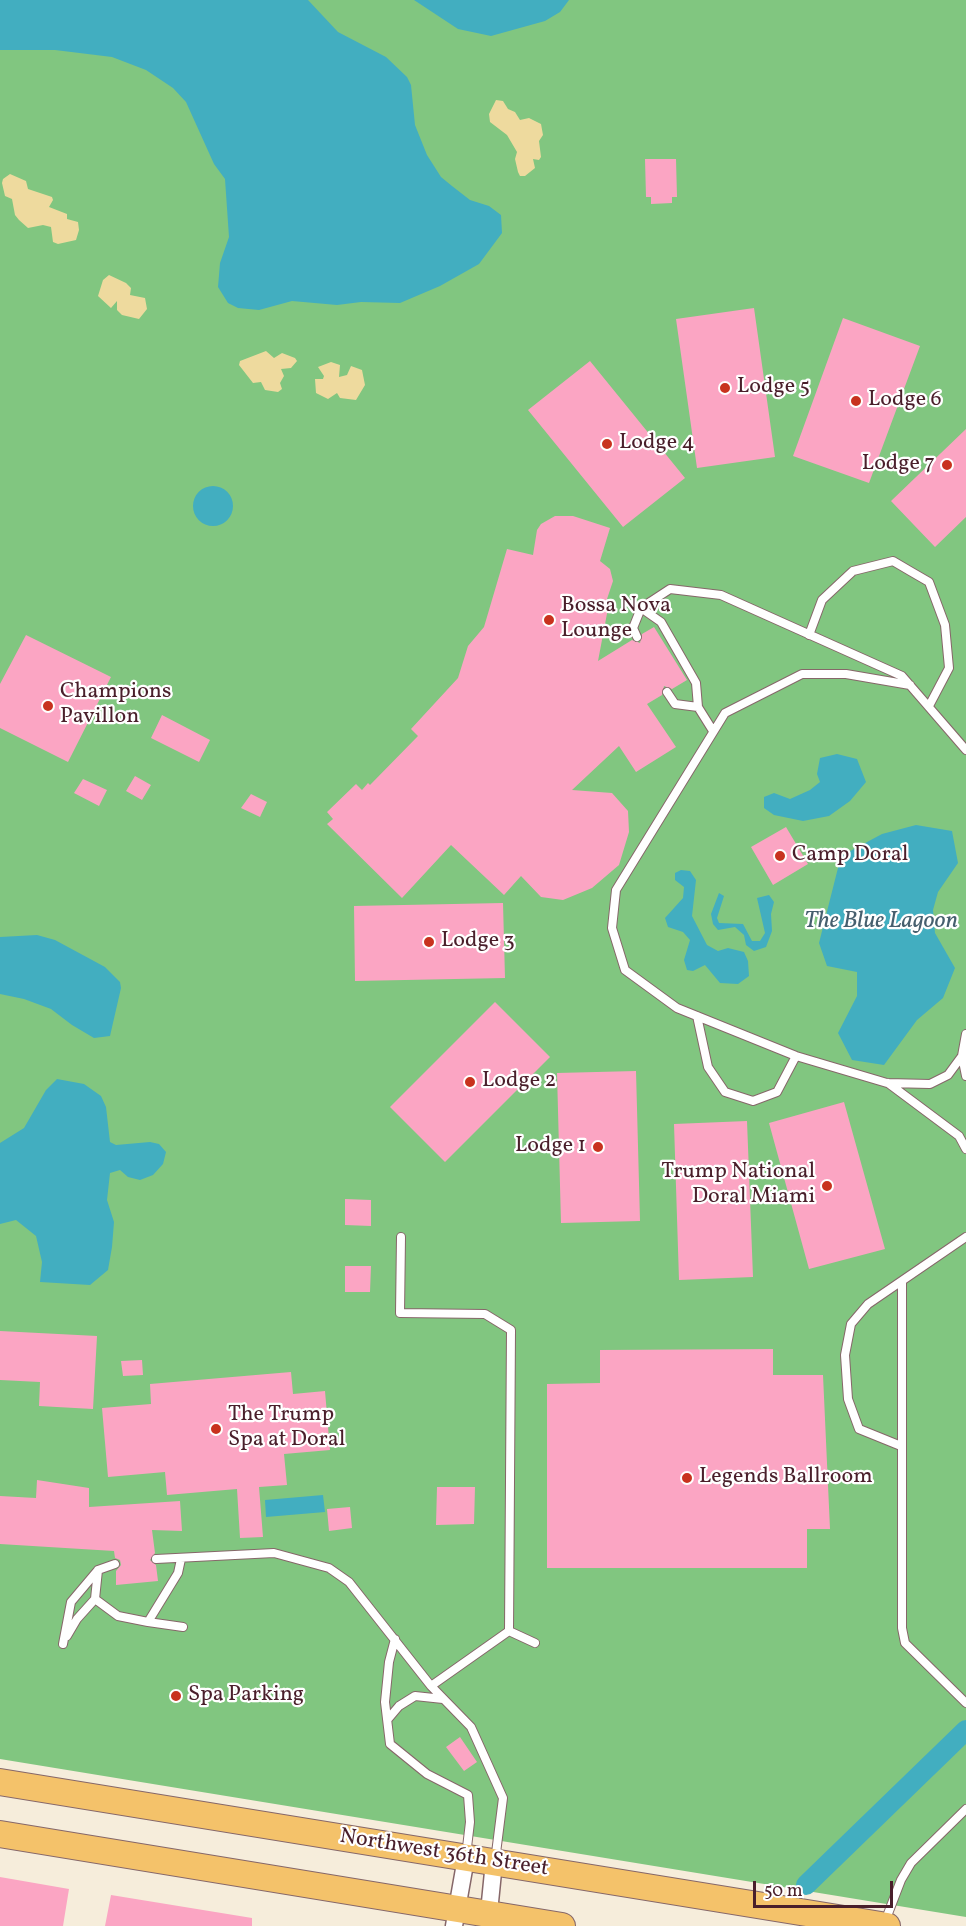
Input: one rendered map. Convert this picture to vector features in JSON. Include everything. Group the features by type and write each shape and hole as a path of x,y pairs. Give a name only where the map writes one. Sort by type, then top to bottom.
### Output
{"main road":[{"name":"Northwest 36th Street","path":"0,1782 885,1926"},
{"path":"0,1834 455,1917 562,1926"}],"street":[{"path":"455,1917 466,1858"},
{"path":"488,1920 495,1862"}],"lane":[{"path":"809,635 822,600 853,571 893,561 910,570 929,582 945,625 949,668 929,706"},
{"path":"637,637 633,628 641,608 670,589 721,595 902,676 966,750"},
{"path":"641,608 661,622 696,683 698,707 713,731"},
{"path":"910,685 846,674 802,674 725,712 616,890 612,928 625,970 677,1008 796,1056 887,1083 930,1084 948,1075 962,1056"},
{"path":"667,692 675,704 698,707"},
{"path":"697,1016 708,1067 725,1092 753,1101 777,1092 796,1056"},
{"path":"966,1034 962,1056 966,1072"},
{"path":"887,1083 959,1136 966,1149"},
{"path":"401,1237 400,1313 485,1314 511,1330 508,1631"},
{"path":"902,1446 859,1429 848,1400 845,1355 851,1324 868,1304 966,1237"},
{"path":"902,1282 902,1628 905,1643 966,1702"},
{"path":"156,1559 274,1553 329,1568 349,1582 431,1686 471,1727 503,1798 495,1862"},
{"path":"148,1622 178,1573 181,1559"},
{"path":"98,1570 95,1599 76,1619 63,1644 71,1602 98,1570 115,1564"},
{"path":"95,1599 118,1616 183,1627"},
{"path":"508,1631 535,1643"},
{"path":"431,1686 508,1631"},
{"path":"394,1640 385,1702 390,1744 427,1774 468,1796 470,1821 466,1858"},
{"path":"388,1719 399,1706 415,1696 443,1699"},
{"path":"885,1926 901,1880 911,1863 966,1809"}],"green space":[{"path":"0,0 966,0 966,1917 0,1759"}],"sand":[{"path":"496,100 503,101 520,120 529,118 541,124 543,135 539,141 541,157 539,160 533,159 535,168 525,176 520,176 518,172 515,159 517,152 507,135 490,122 489,114"},
{"path":"10,174 26,181 28,189 52,197 53,200 49,207 67,214 67,219 78,222 79,230 76,240 58,244 53,242 51,227 43,225 28,228 19,220 15,215 12,199 5,196 2,183 3,179"},
{"path":"109,275 126,283 131,288 130,295 145,298 147,309 139,319 122,315 117,310 117,301 111,308 98,296 103,280"},
{"path":"266,351 274,358 282,353 297,361 291,368 281,369 284,376 280,383 282,389 278,392 265,390 261,382 253,383 239,365 240,361"},
{"path":"331,362 340,365 339,377 347,375 351,366 362,370 365,385 356,400 340,398 337,393 328,399 316,393 315,379 323,379 324,376 318,367"}],"water":[{"path":"0,0 308,0 338,32 386,57 407,77 411,85 415,125 427,155 441,177 452,186 470,200 489,206 501,215 502,233 479,264 440,286 400,303 361,302 337,305 292,301 259,310 238,308 228,303 218,287 220,263 229,237 225,179 214,164 186,102 173,88 146,70 112,57 55,50 0,50"},
{"path":"414,0 569,0 560,12 545,21 491,36 458,29"},
{"path":"213,486 227,492 233,506 227,520 213,526 199,520 193,506 199,492"},
{"path":"837,754 857,759 866,782 850,801 829,816 803,821 774,815 764,808 764,797 774,793 790,799 810,790 820,782 817,774 820,758"},
{"name":"The Blue Lagoon","path":"916,825 952,831 958,863 938,892 933,910 935,933 955,968 943,998 917,1020 884,1065 852,1060 838,1033 857,996 857,972 827,966 819,943 841,856 882,834"},
{"path":"681,870 690,871 696,880 692,916 707,945 718,951 728,948 744,952 748,961 749,976 738,984 720,983 705,965 693,971 687,970 684,960 690,940 683,932 668,927 665,918 683,898 684,887 675,880 675,873"},
{"path":"719,893 724,896 717,918 719,923 743,924 752,941 760,941 765,933 757,898 769,895 774,902 771,914 772,931 766,947 754,951 746,945 744,935 735,927 718,930 713,924 711,914"},
{"path":"37,935 55,940 105,967 120,982 121,988 110,1036 94,1038 51,1009 24,999 0,994 0,937"},
{"path":"57,1079 84,1084 101,1096 106,1107 110,1142 116,1145 150,1142 159,1144 166,1152 163,1164 153,1175 140,1180 128,1177 120,1170 110,1173 107,1200 114,1222 108,1270 90,1285 40,1282 42,1262 36,1236 16,1220 0,1224 0,1143 24,1128 46,1090"},
{"path":"323,1495 325,1512 266,1517 265,1500"}],"building":[{"path":"645,159 676,159 677,197 672,197 672,203 651,204 651,197 646,197"},
{"name":"Lodge 5","path":"754,308 775,457 697,468 676,319"},
{"name":"Lodge 6","path":"843,318 920,346 869,483 793,456"},
{"name":"Lodge 4","path":"590,361 685,478 623,527 528,410"},
{"name":"Lodge 7","path":"966,429 966,517 935,547 891,501"},
{"path":"555,516 573,516 610,528 600,561 610,569 613,581 606,602 609,603 598,661 632,640 640,643 642,634 654,627 687,680 672,689 664,686 662,695 647,704 676,747 636,772 619,746 572,790 612,793 628,811 629,832 619,865 592,888 563,900 541,897 521,876 504,895 451,845 402,898 327,824 333,819 327,812 356,784 362,790 368,783 370,785 418,736 411,729 458,678 468,646 484,627 507,549 533,555 537,530 541,524"},
{"name":"Champions Pavillon","path":"26,635 111,677 68,762 0,728 0,684"},
{"path":"162,715 210,740 199,762 151,738"},
{"path":"135,776 151,785 142,800 126,791"},
{"path":"83,779 107,790 99,806 74,793"},
{"path":"251,794 267,802 260,817 241,808"},
{"name":"Camp Doral","path":"786,827 808,864 773,885 751,847"},
{"name":"Lodge 3","path":"503,903 505,978 355,981 354,906"},
{"name":"Lodge 2","path":"495,1002 550,1057 445,1162 390,1107"},
{"name":"Lodge 1","path":"636,1071 640,1221 561,1223 557,1073"},
{"name":"Trump National Doral Miami","path":"844,1102 885,1249 809,1269 769,1123"},
{"path":"747,1121 753,1277 679,1280 674,1124"},
{"path":"345,1199 371,1200 371,1226 345,1225"},
{"path":"345,1266 371,1266 370,1292 345,1292"},
{"path":"0,1331 97,1336 93,1409 39,1406 40,1382 0,1380"},
{"name":"Legends Ballroom","path":"773,1349 773,1375 823,1375 830,1529 807,1529 807,1568 547,1568 547,1384 600,1383 600,1350"},
{"path":"142,1360 143,1375 123,1376 121,1361"},
{"name":"The Trump Spa at Doral","path":"291,1372 293,1394 325,1391 330,1450 284,1454 287,1485 259,1487 263,1537 240,1538 237,1489 167,1495 165,1472 108,1477 102,1408 151,1404 150,1384"},
{"path":"37,1480 89,1488 89,1507 180,1501 182,1531 152,1530 155,1553 150,1560 156,1565 158,1581 116,1585 116,1571 121,1565 120,1560 115,1558 114,1551 0,1544 0,1496 36,1498"},
{"path":"437,1487 475,1487 474,1524 436,1525"},
{"path":"350,1507 352,1528 329,1531 327,1509"},
{"path":"460,1737 477,1762 464,1771 446,1747"},
{"path":"0,1877 69,1889 63,1926 0,1926"},
{"path":"111,1895 252,1918 252,1926 105,1926"}],"waterway":[{"path":"806,1885 966,1730"}],"place":[{"name":"Lodge 5","path":"725,388"},
{"name":"Lodge 6","path":"856,401"},
{"name":"Lodge 4","path":"607,444"},
{"name":"Lodge 7","path":"947,465"},
{"name":"Bossa Nova Lounge","path":"549,620"},
{"name":"Champions Pavillon","path":"48,706"},
{"name":"Camp Doral","path":"780,856"},
{"name":"Lodge 3","path":"429,942"},
{"name":"Lodge 2","path":"470,1082"},
{"name":"Lodge 1","path":"598,1147"},
{"name":"Trump National Doral Miami","path":"827,1186"},
{"name":"The Trump Spa at Doral","path":"216,1429"},
{"name":"Legends Ballroom","path":"687,1478"},
{"name":"Spa Parking","path":"176,1696"}]}
